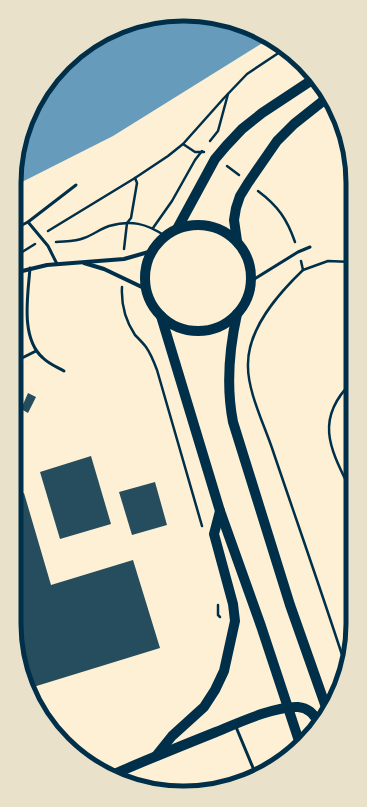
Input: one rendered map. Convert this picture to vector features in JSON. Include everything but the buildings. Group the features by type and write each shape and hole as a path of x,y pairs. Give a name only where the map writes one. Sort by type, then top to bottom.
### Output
{"main road":[{"path":"177,229 215,159 226,146 242,129 262,113 310,82"},
{"path":"237,241 234,220 240,196 277,141 294,124 323,101"},
{"path":"195,225 213,227 222,230 237,241 244,250 251,270 249,293 237,314 222,325 204,330 190,330 177,326 161,316 149,299 145,279 146,269 152,251 165,236 177,229 195,225"},
{"path":"237,314 229,365 229,396 233,422 290,605 326,700"},
{"path":"161,316 220,511 261,626 298,738"},
{"path":"156,756 172,736 204,708 224,671 235,621 234,604 214,534 220,511"},
{"path":"118,772 261,714 288,707 299,707 312,711 316,717"}],"street":[{"path":"21,271 57,264 124,259 152,251"},
{"path":"82,262 104,269 146,289"}],"lane":[{"path":"21,226 28,222 76,184"},
{"path":"28,222 45,242 57,264"},
{"path":"251,281 298,252 310,247"},
{"path":"30,268 27,319 28,330 36,351 43,358 64,371"},
{"path":"21,358 36,351"},
{"path":"235,724 254,770"}],"path":[{"path":"21,253 36,243 44,233 135,178 183,144 247,74 279,53"},
{"path":"153,228 172,201 195,160 218,131 228,94"},
{"path":"183,144 194,152 203,151"},
{"path":"124,259 127,223 131,218 137,183 135,178"},
{"path":"36,243 83,239 108,226 127,223 135,223 153,228 165,236"},
{"path":"298,252 303,270"},
{"path":"343,657 251,389 248,365 251,341 261,322 287,286 303,270 328,261 346,262"},
{"path":"122,277 123,311 129,326 152,356 204,533"},
{"path":"346,389 334,405 329,420 328,429 330,442 346,480"},
{"path":"218,601 218,615 222,620 235,621"}],"water":[{"path":"173,21 194,21 215,24 246,33 264,42 113,136 21,182 22,162 27,141 33,121 43,102 61,76 76,61 93,48 121,33 152,24"}]}
